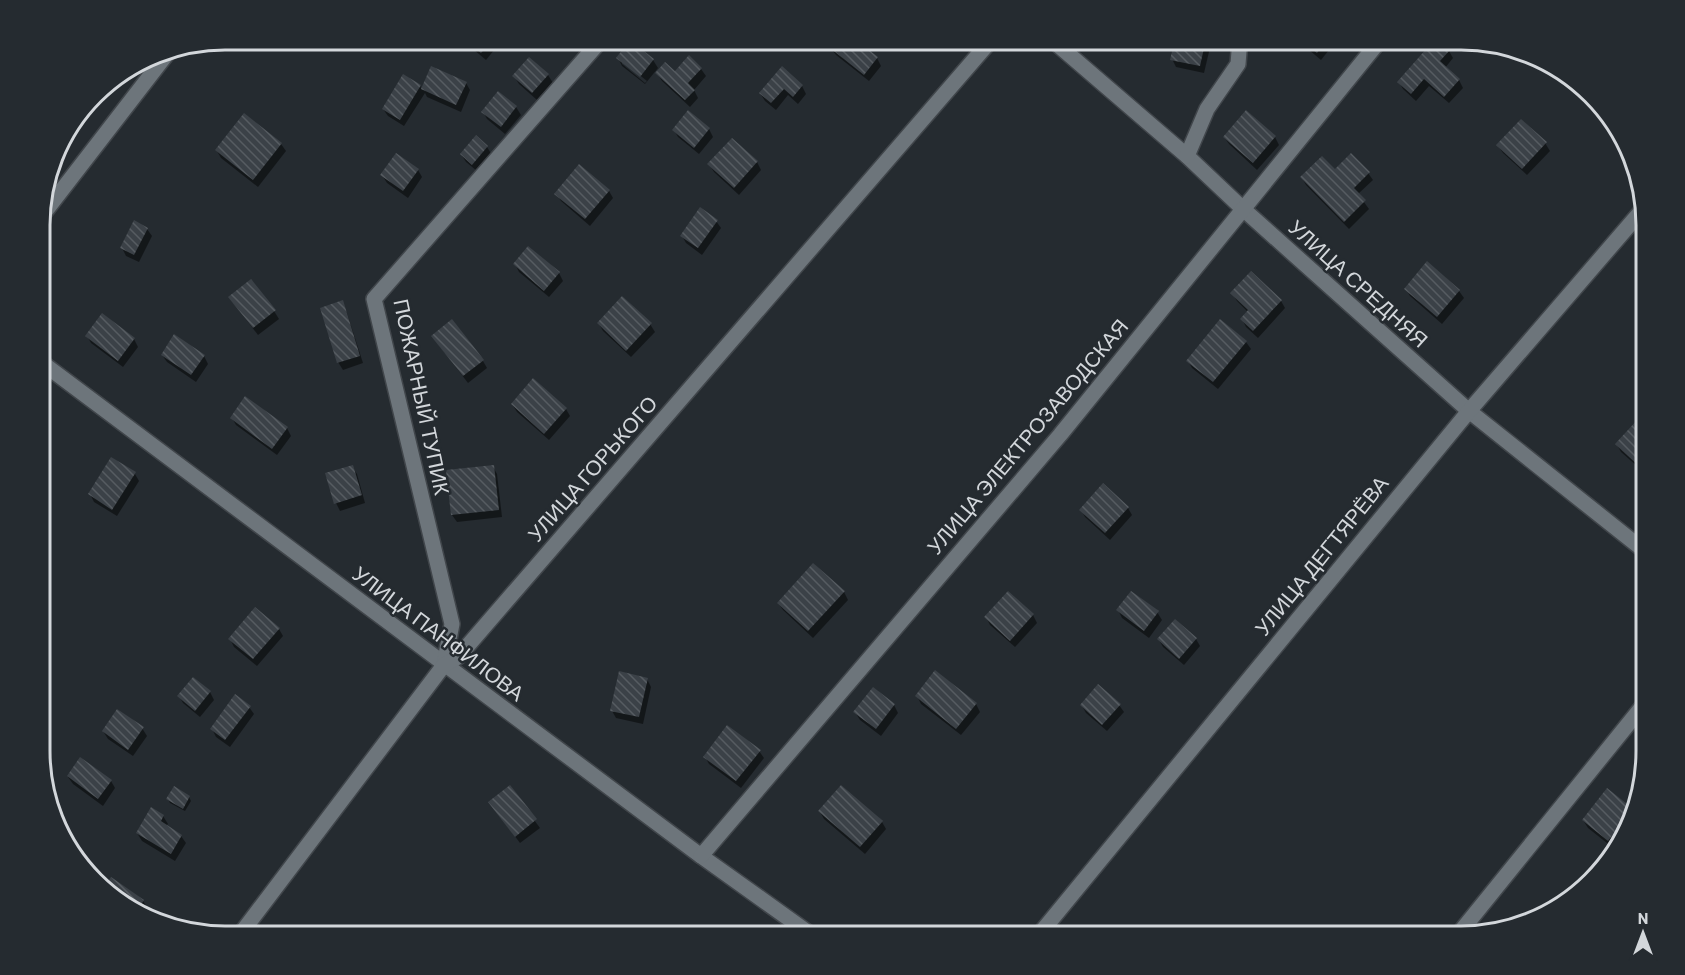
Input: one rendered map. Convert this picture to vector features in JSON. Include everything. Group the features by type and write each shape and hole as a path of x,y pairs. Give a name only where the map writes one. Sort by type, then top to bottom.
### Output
{"street":[{"name":"ПОЖАРНЫЙ ТУПИК","path":"444,665 452,624 374,299 592,50"},
{"name":"УЛИЦА ГОРЬКОГО","path":"247,926 444,665 458,657 982,50"},
{"name":"УЛИЦА СРЕДНЯЯ","path":"1064,50 1187,156 1468,411 1635,543"},
{"path":"1187,156 1207,109 1238,64 1239,50"},
{"name":"УЛИЦА ЭЛЕКТРОЗАВОДСКАЯ","path":"701,856 1060,435 1372,50"},
{"path":"51,203 161,62"},
{"name":"УЛИЦА ДЕГТЯРЁВА","path":"1047,925 1468,411 1635,218"},
{"name":"УЛИЦА ПАНФИЛОВА","path":"50,370 701,856 798,926"},
{"path":"1466,925 1635,716"}],"building":[{"path":"622,50 643,50 654,59 640,77 616,58"},
{"path":"833,50 869,50 878,57 864,75"},
{"path":"1172,50 1204,50 1200,66 1170,60"},
{"path":"1425,50 1450,50 1440,61 1460,79 1444,97 1424,79 1411,94 1397,82"},
{"path":"689,55 702,68 688,83 695,90 685,100 655,73 665,62 675,71"},
{"path":"529,57 549,74 532,93 512,76"},
{"path":"431,66 467,82 456,105 421,89"},
{"path":"782,66 803,85 793,97 784,89 771,103 759,93"},
{"path":"403,74 421,85 400,120 382,109"},
{"path":"498,91 517,106 501,127 481,112"},
{"path":"688,110 710,128 694,148 672,130"},
{"path":"1246,110 1276,136 1253,163 1223,137"},
{"path":"244,113 282,143 253,180 215,150"},
{"path":"1521,119 1547,142 1522,169 1496,145"},
{"path":"476,135 488,146 472,165 460,154"},
{"path":"732,138 758,161 734,188 707,164"},
{"path":"396,153 419,169 403,191 380,175"},
{"path":"1351,153 1370,172 1354,188 1366,200 1344,222 1300,177 1322,156 1335,169"},
{"path":"579,164 610,190 585,219 554,194"},
{"path":"700,207 718,220 698,248 680,236"},
{"path":"134,220 148,228 134,255 120,248"},
{"path":"528,246 560,272 544,291 513,264"},
{"path":"1427,261 1460,290 1437,317 1404,289"},
{"path":"1251,271 1282,300 1253,331 1240,319 1248,310 1230,293"},
{"path":"251,279 276,310 253,328 228,297"},
{"path":"622,296 652,323 626,351 597,323"},
{"path":"343,300 360,356 337,363 320,308"},
{"path":"102,313 135,338 118,361 85,336"},
{"path":"452,319 484,360 463,376 431,336"},
{"path":"1220,319 1247,341 1213,382 1186,361"},
{"path":"174,334 205,355 191,375 161,355"},
{"path":"533,378 567,408 544,434 511,404"},
{"path":"245,396 288,427 272,449 230,418"},
{"path":"1635,422 1635,462 1615,444"},
{"path":"111,457 136,472 112,510 88,494"},
{"path":"353,465 362,495 334,504 325,473"},
{"path":"494,465 499,510 451,515 446,470"},
{"path":"1103,483 1129,507 1105,533 1079,510"},
{"path":"813,563 845,591 808,631 777,603"},
{"path":"1008,591 1034,614 1010,641 984,617"},
{"path":"1131,591 1159,611 1144,631 1116,610"},
{"path":"255,607 280,628 253,659 228,639"},
{"path":"1175,619 1197,638 1179,659 1157,639"},
{"path":"935,670 977,703 956,729 915,696"},
{"path":"619,671 648,678 639,717 610,711"},
{"path":"193,677 211,691 195,711 177,696"},
{"path":"1098,684 1121,704 1102,725 1080,705"},
{"path":"873,687 895,704 876,729 853,712"},
{"path":"235,694 251,706 225,740 210,729"},
{"path":"117,709 144,727 128,750 102,731"},
{"path":"727,725 761,750 736,781 703,757"},
{"path":"80,757 112,780 98,799 67,776"},
{"path":"510,785 537,819 515,837 488,802"},
{"path":"841,785 883,821 860,847 818,811"},
{"path":"174,786 190,796 183,809 166,799"},
{"path":"1607,788 1627,804 1614,833 1608,841 1582,820"},
{"path":"151,807 164,815 161,821 182,835 171,854 136,833"},
{"path":"111,877 144,900 141,904 137,902 108,881"}]}
